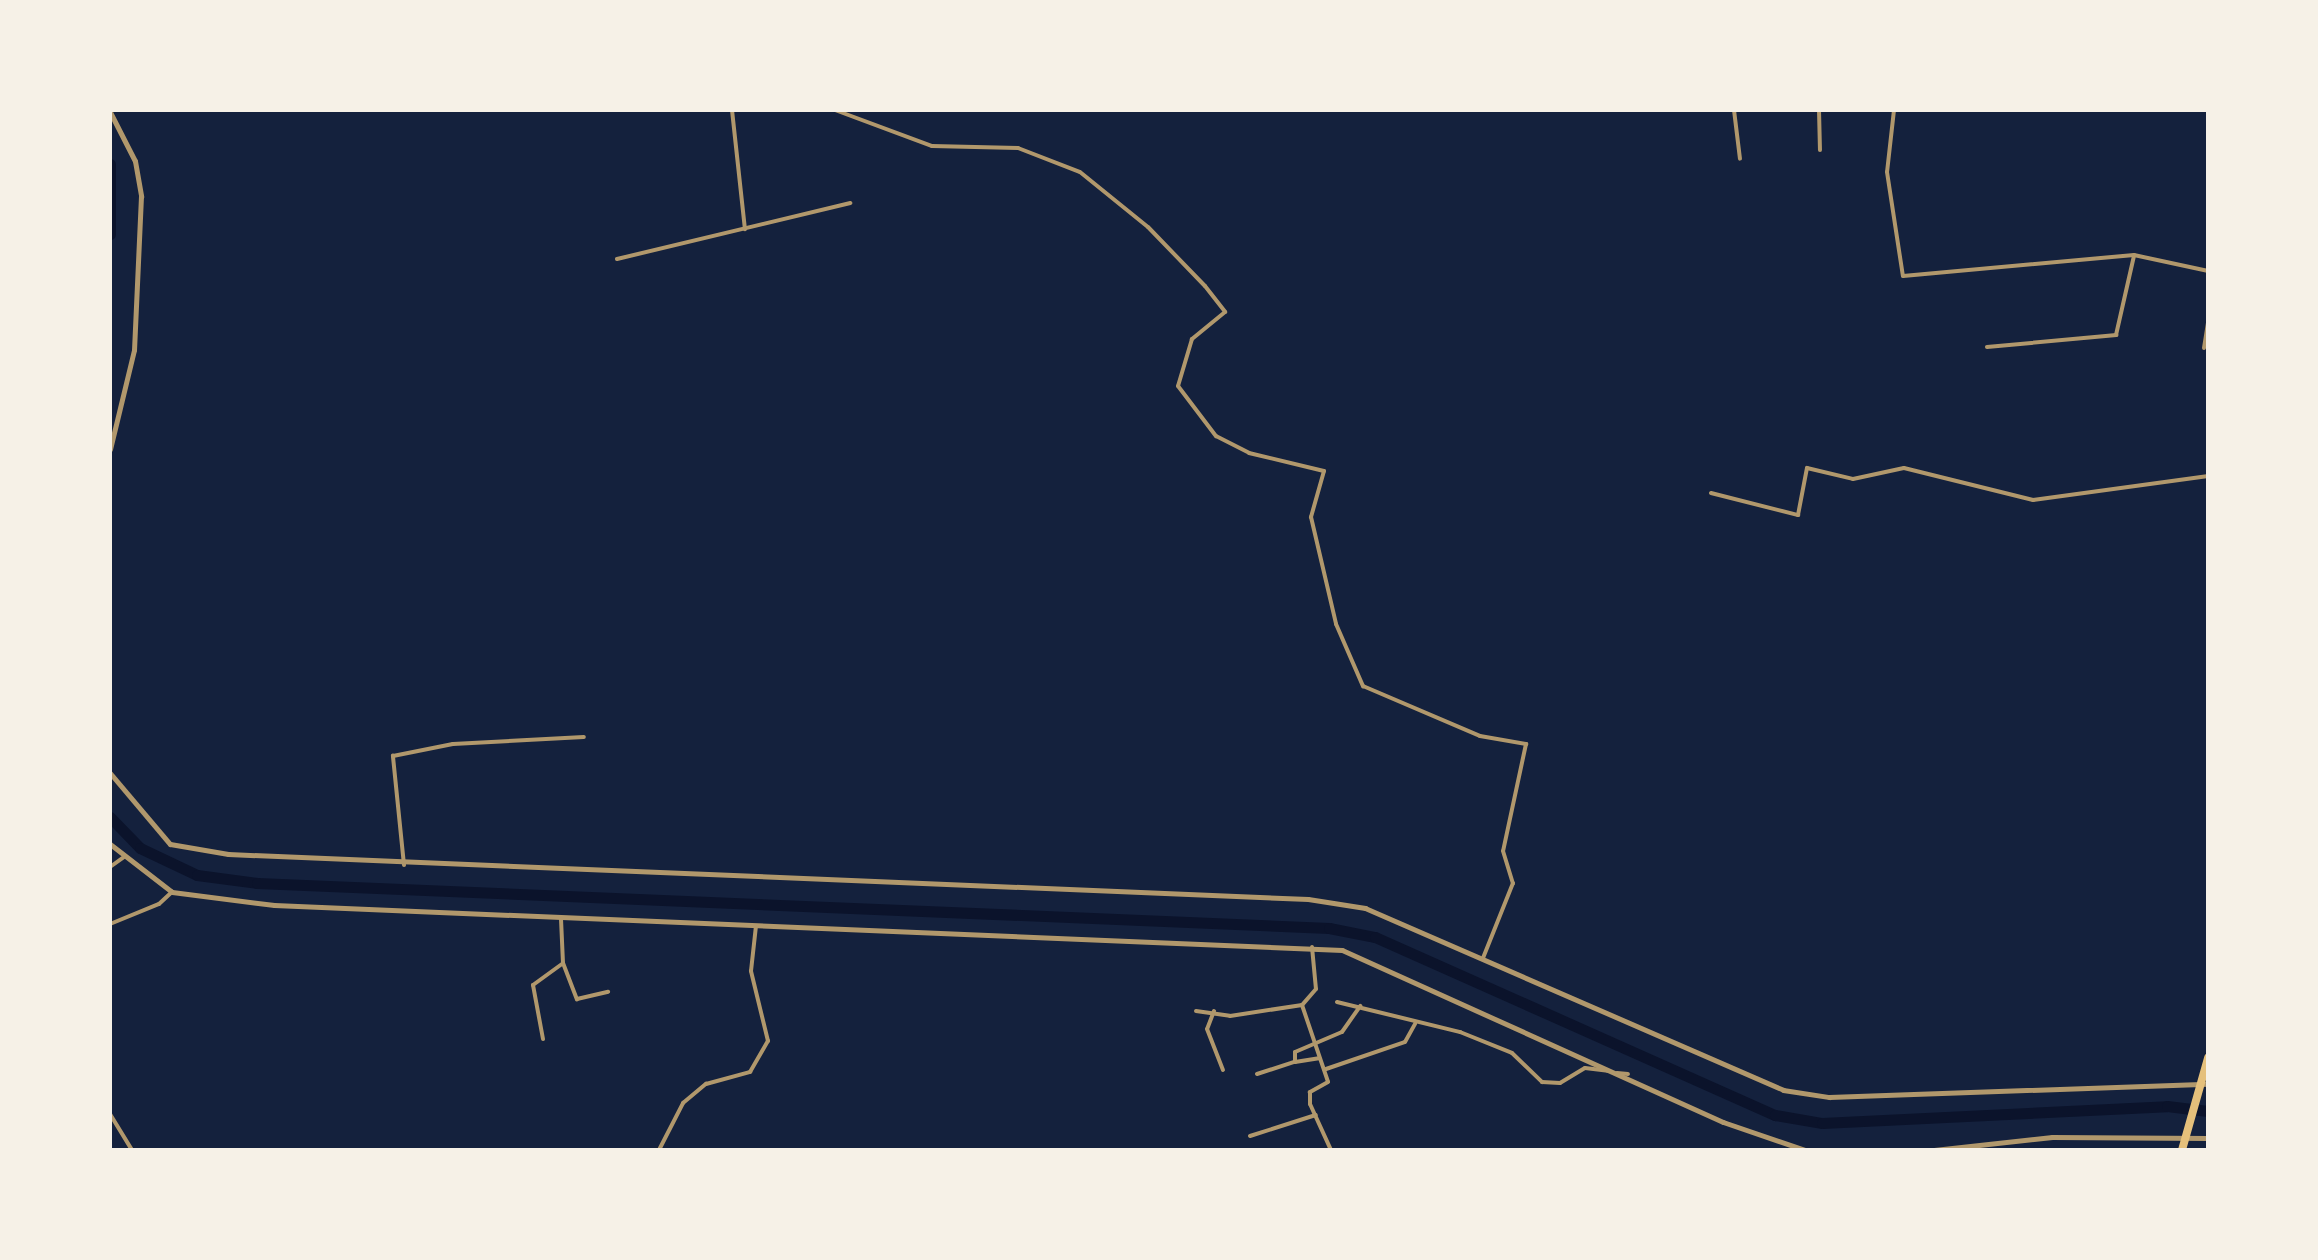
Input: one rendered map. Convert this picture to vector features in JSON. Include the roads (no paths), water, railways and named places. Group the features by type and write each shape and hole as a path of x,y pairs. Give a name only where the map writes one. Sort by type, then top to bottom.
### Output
{"highway":[{"path":"2182,1150 2206,1083 2208,1058"}],"street":[{"path":"732,110 745,229"},
{"path":"835,110 932,146 1018,148 1080,172 1148,226 1178,265 1205,286 1225,312 1192,339 1178,386 1216,436 1249,453 1324,471 1312,517 1336,624 1363,686 1480,736 1526,744 1503,851 1513,883 1483,958"},
{"path":"1734,110 1740,158"},
{"path":"1819,110 1820,150"},
{"path":"1894,110 1887,172 1904,276 2134,255 2208,271"},
{"path":"110,112 136,161 141,196 134,350 110,449"},
{"path":"617,259 850,203"},
{"path":"1987,346 2116,334 2134,255"},
{"path":"2204,348 2208,322"},
{"path":"1711,493 1798,515 1808,468 1853,479 1904,468 2034,500 2208,476"},
{"path":"404,865 392,756 453,744 584,737"},
{"path":"110,773 170,844 228,854 404,865 1308,899 1364,908 1783,1090 1829,1096 2206,1083"},
{"path":"110,844 172,892 274,905 1312,947 1397,970 1628,1074 1723,1122 1805,1150"},
{"path":"110,867 124,857"},
{"path":"110,923 160,904 172,892"},
{"path":"561,919 562,963 577,999 608,992"},
{"path":"659,1150 683,1102 706,1084 750,1072 768,1041 752,971 756,926"},
{"path":"1196,1010 1230,1016 1302,1006 1316,988 1312,947"},
{"path":"543,1039 533,986 562,963"},
{"path":"1337,1002 1512,1053 1542,1082 1560,1083 1585,1068 1628,1074"},
{"path":"1302,1006 1328,1082 1310,1092 1331,1150"},
{"path":"1295,1062 1295,1052 1342,1032 1360,1006"},
{"path":"1214,1011 1206,1029 1223,1070"},
{"path":"1325,1070 1406,1042 1415,1024"},
{"path":"1257,1074 1320,1058"},
{"path":"110,1114 132,1150"},
{"path":"1250,1136 1316,1115"},
{"path":"1934,1150 2052,1138 2208,1138"}],"waterway":[{"path":"110,164 110,234"},
{"path":"110,817 140,848 197,875 257,883 1329,928 1375,937 1775,1115 1822,1123 2167,1106 2208,1111"}]}
